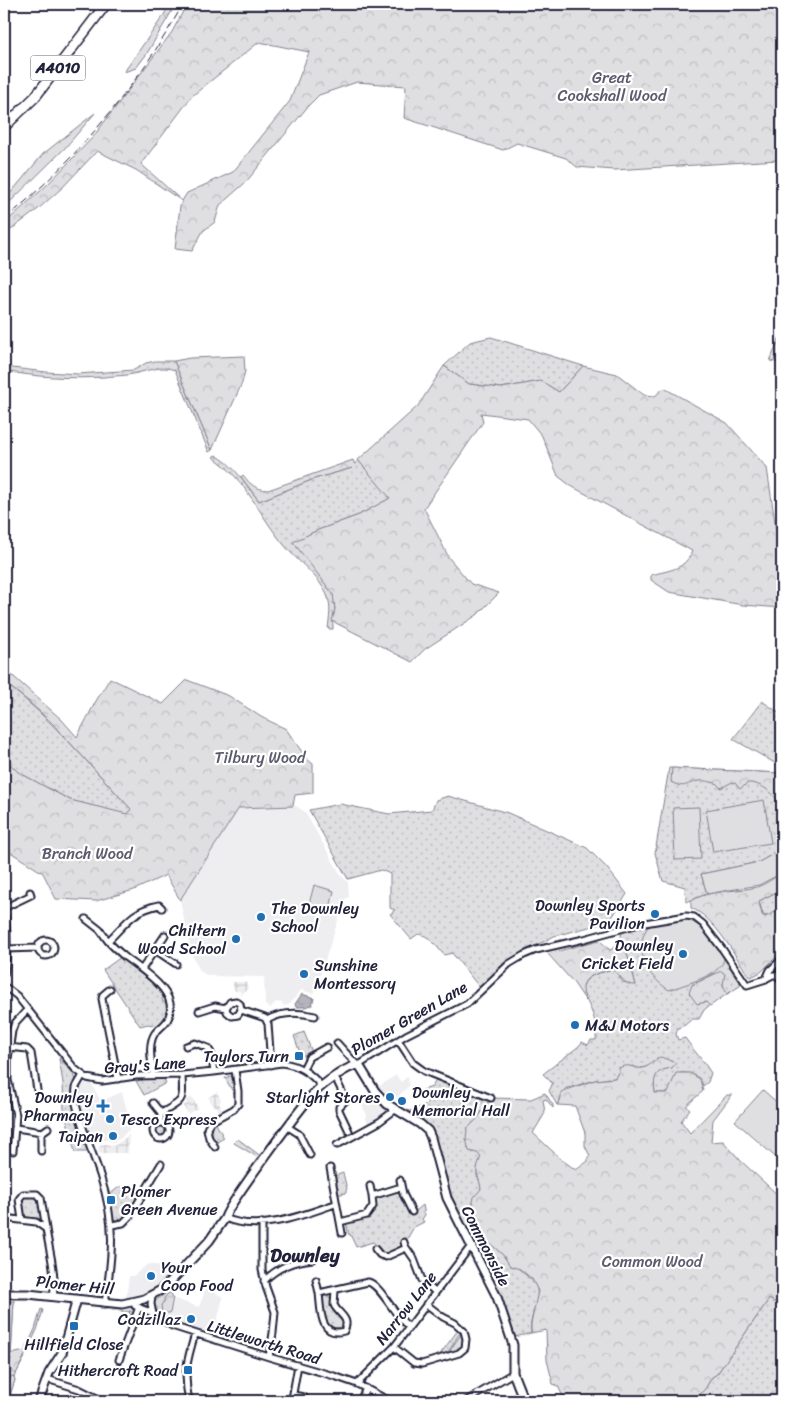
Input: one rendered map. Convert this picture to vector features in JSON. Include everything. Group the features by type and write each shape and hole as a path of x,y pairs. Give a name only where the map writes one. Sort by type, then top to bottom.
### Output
{"highway":[{"name":"A4010","path":"4,127 35,97 106,4"}],"street":[{"path":"4,975 6,920 4,909 31,895 30,892"},
{"path":"108,941 128,915 159,905"},
{"name":"Plomer Green Lane","path":"144,1299 165,1287 204,1247 225,1218 228,1208 308,1100 322,1086 380,1053 398,1040 467,1004 509,964 530,952 646,922 686,916 694,917 703,924 747,985 767,978"},
{"path":"85,919 100,930 108,941 126,958 154,979 168,999 170,1008 168,1018 156,1032 152,1041 153,1075"},
{"path":"142,969 165,935"},
{"path":"6,949 38,948"},
{"path":"155,950 176,964"},
{"path":"767,978 770,970 782,959"},
{"path":"767,978 777,975 782,982"},
{"name":"Gray's Lane","path":"4,986 17,996 71,1065 83,1075 97,1081 153,1075 182,1075 271,1065 290,1064 303,1069"},
{"path":"110,988 102,999 118,1079"},
{"path":"226,1008 228,1003 236,1001 240,1004 242,1010 267,1020"},
{"path":"199,1011 215,1006 226,1008"},
{"path":"226,1008 227,1012 232,1016 238,1016 242,1010"},
{"path":"13,1151 16,1109 7,1071 9,1047 15,1024 27,1010"},
{"path":"267,1020 274,1016 292,1014 315,1016"},
{"path":"267,1020 271,1065"},
{"path":"398,1040 413,1063 424,1071 491,1098"},
{"path":"337,1043 358,1065 375,1091 395,1110 379,1122 337,1145"},
{"path":"186,1046 195,1044 208,1048 211,1053 214,1072"},
{"path":"9,1047 29,1050 33,1058 33,1080 37,1090"},
{"path":"322,1086 303,1069 309,1057 328,1047"},
{"path":"215,1147 209,1138 207,1128 210,1122 234,1109 238,1104 235,1070"},
{"path":"83,1075 75,1093 76,1107 100,1174 112,1225 112,1256 105,1303"},
{"path":"161,1113 180,1102 183,1095 182,1075"},
{"path":"335,1077 346,1097 339,1110 349,1131"},
{"path":"153,1103 161,1113 160,1123"},
{"name":"Commonside","path":"395,1110 406,1115 428,1131 447,1197 503,1312 513,1345 513,1373"},
{"path":"288,1127 299,1134 311,1152"},
{"path":"16,1128 42,1132 48,1128"},
{"path":"41,1151 42,1132"},
{"path":"112,1225 123,1223 130,1216 161,1164"},
{"path":"330,1168 342,1233"},
{"path":"400,1180 401,1187 412,1212"},
{"path":"340,1222 360,1218 370,1213 372,1206 370,1186"},
{"path":"372,1196 401,1187"},
{"path":"22,1220 19,1199 23,1194 37,1194 41,1198 53,1270 55,1287 53,1297"},
{"path":"225,1218 241,1222 262,1223 284,1220 336,1204"},
{"path":"4,1218 36,1222 46,1229"},
{"path":"262,1223 262,1267 264,1281 274,1312 269,1357"},
{"path":"404,1242 414,1259 422,1280 435,1292"},
{"name":"Narrow Lane","path":"358,1384 394,1346 471,1246"},
{"path":"375,1250 380,1255 386,1257 406,1248"},
{"path":"264,1281 276,1270 293,1262 312,1259"},
{"path":"262,1267 276,1270"},
{"path":"316,1280 322,1321 328,1329 338,1332 344,1331 347,1322 334,1305 335,1290"},
{"path":"319,1293 371,1283 379,1289 397,1316 408,1326"},
{"name":"Plomer Hill","path":"4,1294 122,1304 136,1304 144,1299"},
{"path":"152,1296 153,1314"},
{"path":"39,1401 49,1373 62,1353 77,1299"},
{"path":"118,1360 136,1304"},
{"name":"Littleworth Road","path":"136,1304 172,1326 358,1384 390,1401"},
{"path":"394,1346 414,1363 422,1364 459,1353 465,1348 466,1339 464,1331 456,1323 443,1317 426,1304"},
{"path":"189,1401 185,1370 196,1334"},
{"path":"298,1365 292,1397 304,1397"},
{"path":"466,1401 513,1373 524,1401"},
{"path":"47,1379 79,1389 104,1401"},
{"path":"360,1401 366,1388"}],"shaded area":[{"name":"The Downley School","path":"296,806 305,812 342,877 348,882 349,897 345,899 314,994 301,990 290,1004 284,1006 282,1003 276,1002 270,1008 265,1005 264,977 208,976 200,971 191,953 180,900 239,808"},
{"path":"232,982 246,982 248,989 240,995 240,991 235,991"},
{"path":"396,1075 401,1082 408,1076 409,1086 391,1103 378,1087"},
{"path":"89,1082 101,1101 122,1092 129,1118 129,1129 121,1138 113,1142 106,1140 96,1142 91,1139 78,1097 81,1085"},
{"path":"217,1092 223,1111 220,1113 216,1106 212,1105 208,1097"},
{"path":"374,1093 389,1113 369,1127 366,1119 367,1115 360,1102"},
{"path":"192,1097 198,1108 188,1114 183,1106 187,1104 185,1098 189,1099"},
{"path":"129,1135 128,1153 98,1153 99,1145 114,1146"},
{"path":"148,1264 176,1269 176,1271 159,1287 144,1295 126,1300 129,1276 133,1276"},
{"path":"206,1288 223,1297 214,1334 166,1319 165,1314 170,1313 175,1299 199,1307"}],"green space":[{"path":"169,4 176,4 146,55 136,68 124,72 164,15"},
{"name":"Great Cookshall Wood","path":"187,4 782,4 782,258 778,160 614,170 577,167 566,158 517,143 503,150 404,118 406,86 357,82 319,95 309,105 246,182 220,205 215,222 203,231 192,251 175,249 182,201 136,170 97,151 63,187 4,235 4,224 48,184 93,137 172,32","holes":["259,42 309,52 290,101 233,172 187,193 182,201 141,164 192,96"]},
{"path":"95,113 65,148 4,208 4,201 43,154"},
{"path":"782,332 782,363 770,361"},
{"path":"491,337 583,366 559,392 541,381 501,388 469,384 444,366 470,342"},
{"path":"244,356 245,371 242,383 212,450 174,361 190,358"},
{"path":"174,361 212,450 209,452 175,370 157,368 127,375 79,378 41,376 4,371 4,367 78,374 134,370 146,363"},
{"path":"444,366 469,384 501,388 541,381 559,392 583,366 617,374 644,395 655,396 664,388 727,423 767,468 777,536 782,540 782,608 743,605 669,592 651,580 651,575 681,566 692,551 571,486 558,476 542,436 528,419 481,413 483,422 424,508 449,558 471,584 499,593 477,615 425,649 412,662 332,621 335,609 333,594 293,542 318,530 359,515 390,498 358,460 418,406"},
{"path":"215,455 228,463 259,501 314,479 352,468 358,460 391,498 359,515 318,530 294,542 321,574 333,593 335,602 333,629 328,629 329,604 327,595 319,582 285,546 244,487 225,466 213,457"},
{"path":"353,460 355,465 352,468 314,479 259,501 241,477 243,475 256,487 268,490"},
{"path":"4,668 62,720 77,737 110,678 163,704 187,680 229,696 261,717 286,729 307,759 313,764 313,793 295,795 293,806 239,808 180,900 166,875 134,890 96,901 56,899 43,873 4,848 4,836 8,820 4,816 4,758 18,772 70,800 127,814 131,809 51,722 4,682"},
{"path":"4,682 55,727 131,809 127,815 70,800 18,772 4,758"},
{"path":"762,701 782,715 782,872 775,853 759,862 701,874 707,894 686,902 685,887 663,881 655,853 669,768 781,773 780,766 733,739"},
{"path":"672,768 781,773 782,819 777,799 761,786 748,783 740,789 732,782 721,788 716,783 703,781 680,786 671,782"},
{"path":"448,796 508,813 587,848 607,868 627,894 609,922 554,936 528,949 508,961 480,988 452,953 444,955 433,941 426,936 418,934 411,939 390,914 395,910 390,908 390,874 381,870 348,879 309,810 340,804 389,814 432,810 436,800"},
{"path":"764,800 771,843 713,852 706,810"},
{"path":"699,807 701,859 675,860 673,808"},
{"path":"775,853 782,873 759,885 707,894 701,874 759,862"},
{"path":"782,873 782,889 759,901 762,915 765,917 775,912 782,899 782,951 761,972 751,977 708,919 691,908 691,901 706,894 757,887"},
{"path":"314,885 334,891 329,913 308,908"},
{"path":"782,889 780,904 776,912 768,916 763,915 759,901"},
{"path":"685,919 700,926 729,960 727,962 736,977 740,979 740,986 727,994 723,985 724,974 715,973 692,985 710,1005 704,1010 699,1019 692,1019 678,1028 676,1034 678,1040 685,1038 708,1068 711,1073 708,1082 703,1086 699,1079 692,1074 676,1074 668,1093 655,1093 654,1083 656,1075 661,1070 672,1068 657,1058 649,1066 638,1069 634,1066 619,1068 615,1078 595,1080 565,1089 557,1105 549,1091 552,1085 551,1082 543,1074 582,1042 588,1045 591,1040 596,1040 595,1020 582,991 583,985 589,978 612,969 623,982 636,985 621,936 622,931 648,924"},
{"name":"Downley Cricket Field","path":"685,919 697,925 707,934 722,951 724,960 720,967 704,977 669,990 651,975 647,968 643,958 642,939 647,929 655,923"},
{"path":"599,940 610,950 618,942 624,943 636,985 625,982 612,969 598,973 589,977 584,985 583,992 586,1001 573,982 548,954"},
{"path":"121,957 156,984 163,997 163,1002 166,1002 167,1016 158,1026 148,1024 140,1026 103,970"},
{"path":"721,971 725,974 723,985 727,994 710,1006 706,1002 697,1004 689,993 692,985"},
{"path":"304,1032 312,1052 301,1056 294,1036"},
{"name":"Common Wood","path":"661,1057 676,1063 672,1068 662,1070 656,1075 654,1083 655,1093 668,1093 676,1073 690,1073 700,1079 703,1091 686,1106 690,1109 681,1121 690,1133 727,1095 732,1095 713,1120 711,1142 723,1141 741,1161 780,1197 782,1196 782,1306 769,1299 717,1374 712,1377 705,1389 693,1401 565,1401 558,1386 553,1384 547,1360 546,1330 531,1333 538,1291 532,1279 520,1269 510,1266 503,1255 485,1239 476,1223 476,1210 473,1202 474,1197 481,1189 477,1171 481,1157 477,1153 469,1151 466,1139 467,1129 477,1119 491,1098 531,1099 545,1093 553,1108 546,1099 543,1100 545,1113 533,1133 562,1160 576,1170 588,1161 590,1156 585,1146 585,1133 575,1106 557,1105 561,1099 561,1092 595,1080 615,1078 619,1068 623,1066 643,1068"},
{"path":"59,1058 74,1074 76,1081 71,1098 88,1152 75,1152 64,1109 63,1083"},
{"path":"229,1076 235,1079 236,1097 225,1078"},
{"path":"164,1079 166,1083 144,1095 136,1081"},
{"path":"436,1080 491,1098 477,1119 467,1129 477,1153 481,1157 477,1169 481,1189 478,1194 476,1223 485,1239 535,1283 537,1296 531,1320 531,1333 515,1337 496,1287 452,1201 425,1125 407,1112 428,1104 423,1090 432,1087"},
{"path":"763,1090 782,1107 782,1163 735,1121"},
{"path":"213,1122 215,1122 224,1138 217,1142 211,1133"},
{"path":"159,1124 163,1124 167,1130 163,1136 159,1136 155,1132 155,1128"},
{"path":"238,1139 262,1157 259,1158 234,1143"},
{"path":"343,1173 347,1189 346,1193 336,1195 334,1178"},
{"path":"119,1187 134,1187 137,1199 127,1215 118,1221 113,1218 109,1195"},
{"path":"395,1191 399,1192 413,1211 423,1205 425,1215 422,1219 424,1222 414,1227 407,1239 401,1241 402,1247 388,1254 382,1252 373,1242 356,1247 349,1235 346,1223 365,1219 372,1215 375,1209 375,1197"},
{"path":"24,1196 37,1196 42,1217 32,1220 27,1219 23,1215 21,1198"},
{"path":"170,1290 171,1293 163,1304 162,1313 165,1314 164,1318 155,1308 154,1302"},
{"path":"169,1293 171,1293 173,1298 170,1313 162,1313 161,1305"},
{"path":"324,1296 330,1297 333,1309 344,1320 344,1329 336,1332 324,1323 322,1298"},
{"path":"769,1299 782,1306 782,1401 693,1401 705,1389 712,1377 717,1374"},
{"path":"14,1301 11,1358 25,1357 14,1377 15,1380 8,1401 4,1401 4,1303"},
{"path":"14,1301 11,1354 25,1351 35,1329 41,1309 43,1310 37,1330 16,1374 9,1368 11,1358 4,1358 4,1354 7,1355 4,1303"},
{"path":"102,1304 132,1307 135,1312 133,1317 129,1313 131,1311 100,1308"},
{"path":"458,1330 460,1333 449,1350 438,1357"},
{"path":"461,1334 463,1343 461,1348 447,1355"},
{"path":"12,1376 15,1380 8,1401 4,1401 4,1384"}],"water":[{"path":"302,994 314,998 312,1005 296,1007 295,1004"}],"railway":[{"path":"4,220 31,197 104,120 146,64 183,4"}],"place":[{"name":"Downley Sports Pavilion","path":"655,914"},
{"name":"The Downley School","path":"261,917"},
{"name":"Chiltern Wood School","path":"236,939"},
{"name":"Downley Cricket Field","path":"683,954"},
{"name":"Sunshine Montessory","path":"304,974"},
{"name":"M&J Motors","path":"575,1025"},
{"name":"Taylors Turn","path":"299,1056"},
{"name":"Starlight Stores","path":"390,1097"},
{"name":"Downley Memorial Hall","path":"402,1101"},
{"name":"Downley Pharmacy","path":"103,1106"},
{"name":"Tesco Express","path":"110,1119"},
{"name":"Taipan","path":"113,1136"},
{"name":"Plomer Green Avenue","path":"111,1200"},
{"name":"Your Coop Food","path":"151,1276"},
{"name":"Codzillaz","path":"191,1319"},
{"name":"Hillfield Close","path":"74,1326"},
{"name":"Hithercroft Road","path":"188,1370"}],"district":[{"name":"Downley","path":"305,1255"}],"park label":[{"name":"Tilbury Wood","path":"260,757"},
{"name":"Branch Wood","path":"87,853"}]}
